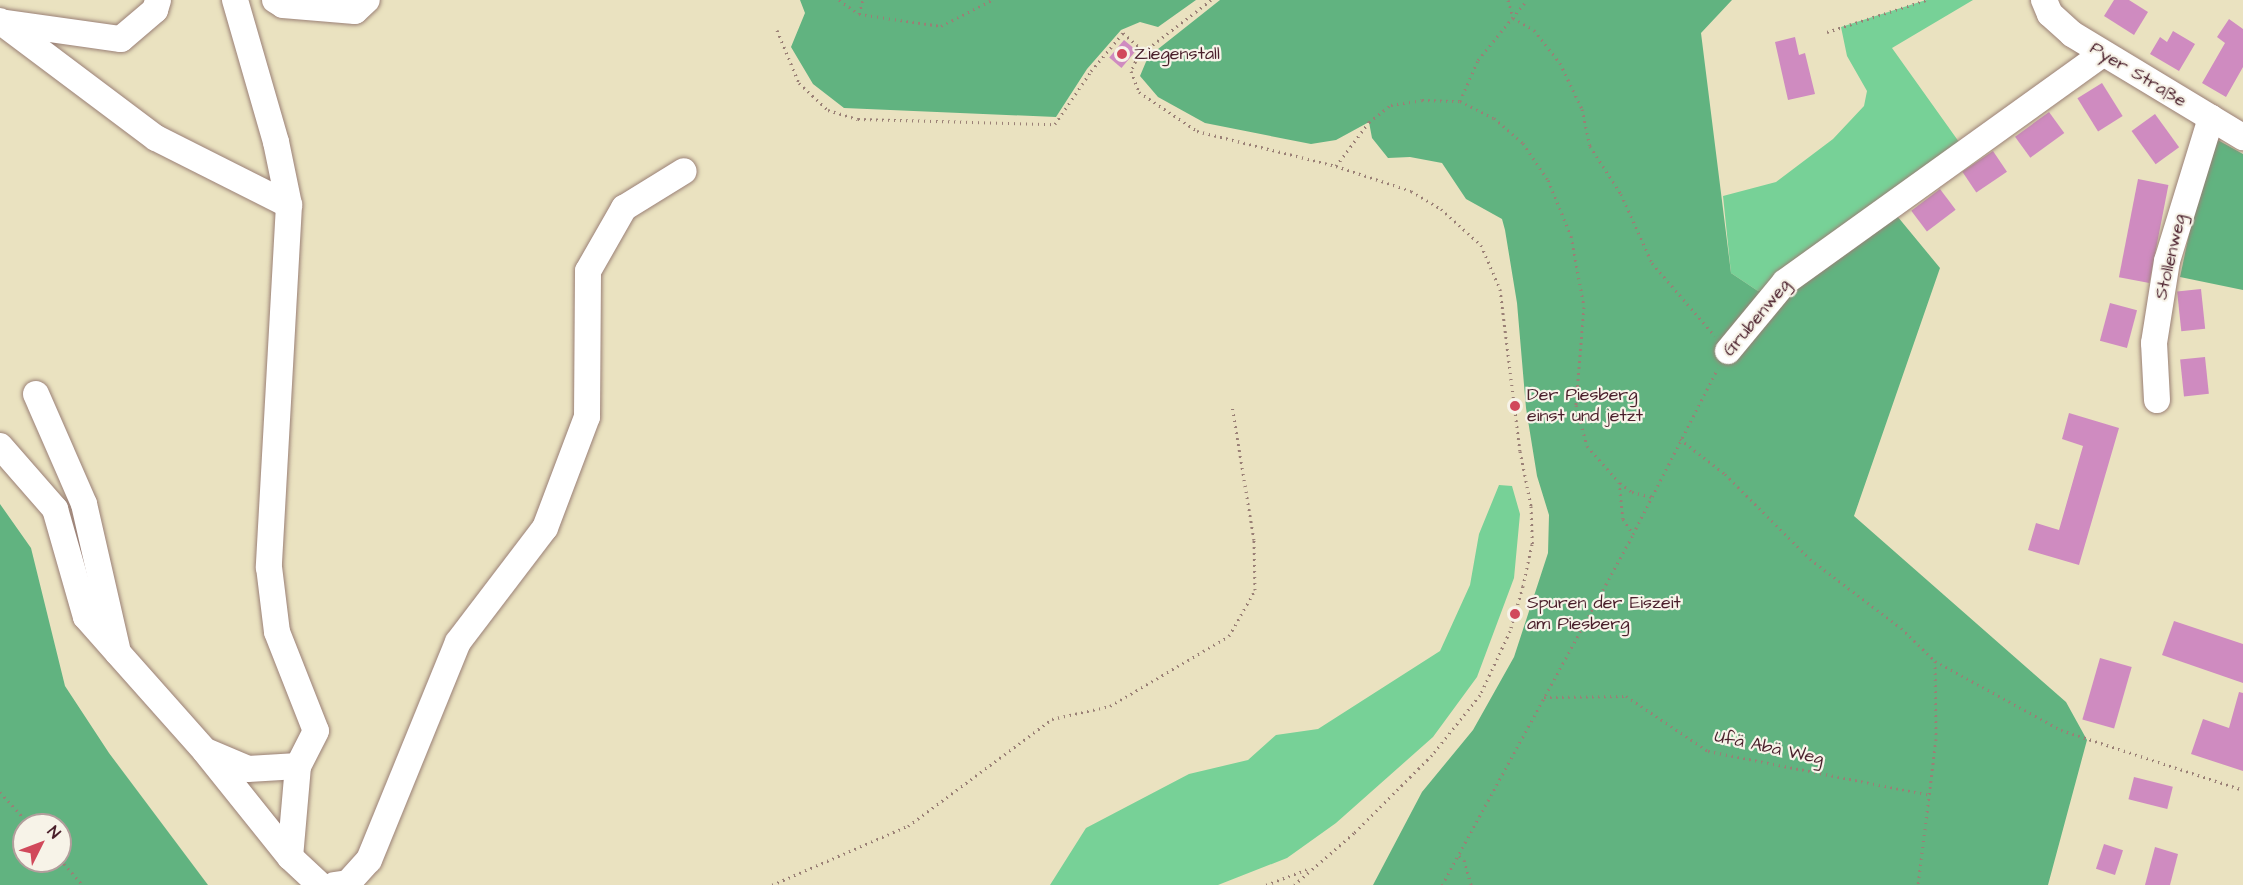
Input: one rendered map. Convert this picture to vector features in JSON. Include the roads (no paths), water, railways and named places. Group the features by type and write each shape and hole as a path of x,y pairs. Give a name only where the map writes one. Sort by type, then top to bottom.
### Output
{"street":[{"path":"2,22 121,39 155,10 158,0"},
{"path":"235,0 276,142 289,205 269,567 277,632 316,731 298,766 290,857"},
{"path":"275,0 283,5 355,11 367,0"},
{"name":"Pyer Straße","path":"2044,0 2050,14 2072,34 2102,54 2211,118 2241,131"},
{"path":"2,22 156,138 289,205"},
{"name":"Grubenweg","path":"1728,351 1785,282 2102,54"},
{"name":"Stollenweg","path":"2157,400 2154,343 2167,261 2211,118"},
{"path":"334,885 348,883 369,860 459,642 545,528 587,417 588,271 624,208 684,171"},
{"path":"36,394 84,504 118,653"},
{"path":"0,446 55,509 86,617 205,751 290,857 320,885"},
{"path":"205,751 248,769 298,766"}],"place":[{"name":"Ziegenstall","path":"1122,54"},
{"name":"Der Piesberg einst und jetzt","path":"1515,406"},
{"name":"Spuren der Eiszeit am Piesberg","path":"1515,614"}]}
